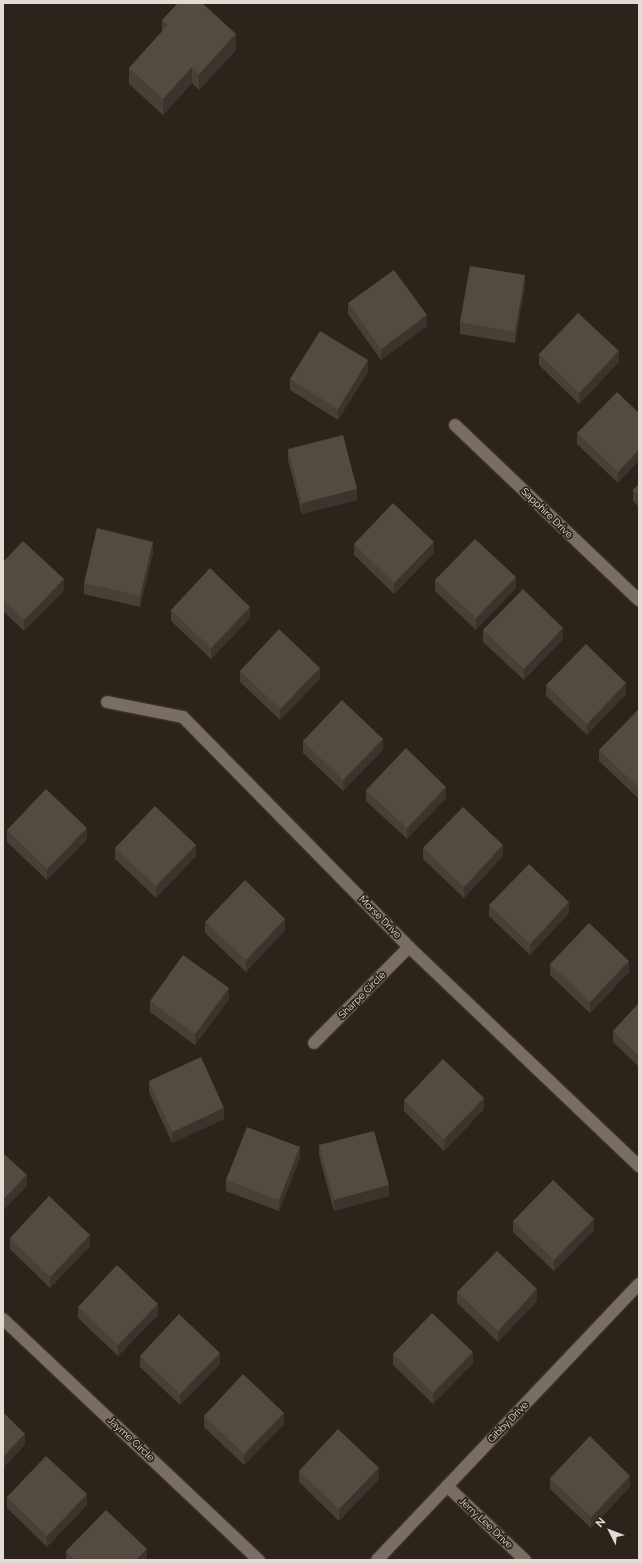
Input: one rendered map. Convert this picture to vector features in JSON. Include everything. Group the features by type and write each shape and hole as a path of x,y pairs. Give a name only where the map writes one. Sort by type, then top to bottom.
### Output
{"street":[{"name":"Sapphire Drive","path":"455,425 639,600"},
{"name":"Morse Drive","path":"107,702 183,718 410,947 639,1166"},
{"name":"Sharpe Circle","path":"314,1042 410,947"},
{"name":"Gibby Drive","path":"377,1560 639,1284"},
{"name":"Jayme Circle","path":"3,1319 259,1560"},
{"name":"Jerry Lee Drive","path":"447,1486 525,1560"}],"building":[{"path":"178,3 202,3 236,34 199,74 192,67 163,99 129,68 168,25 162,20"},
{"path":"470,266 525,275 515,332 460,322"},
{"path":"394,270 427,315 381,349 348,303"},
{"path":"578,313 619,351 579,393 539,354"},
{"path":"320,331 368,360 338,409 290,379"},
{"path":"617,392 639,413 639,450 618,472 577,433"},
{"path":"343,435 357,489 302,503 288,449"},
{"path":"639,484 639,496 633,490"},
{"path":"393,503 434,542 394,583 354,544"},
{"path":"97,528 153,542 140,596 84,583"},
{"path":"475,539 516,577 476,618 435,580"},
{"path":"23,541 64,579 24,620 3,600 3,562"},
{"path":"210,568 250,607 211,648 171,610"},
{"path":"523,589 563,628 524,669 483,630"},
{"path":"279,629 320,668 280,709 240,671"},
{"path":"586,644 626,683 587,724 546,685"},
{"path":"342,700 383,739 343,780 303,741"},
{"path":"639,709 639,788 599,750"},
{"path":"406,748 446,787 407,828 366,790"},
{"path":"46,789 87,828 47,869 7,830"},
{"path":"155,806 196,845 156,886 115,848"},
{"path":"463,807 503,845 464,887 423,848"},
{"path":"529,864 569,902 530,944 489,905"},
{"path":"245,880 285,919 246,960 205,922"},
{"path":"589,923 629,961 590,1002 550,964"},
{"path":"183,955 229,988 195,1034 150,1001"},
{"path":"639,1003 639,1056 613,1031"},
{"path":"201,1057 224,1108 172,1132 149,1081"},
{"path":"443,1059 484,1098 444,1139 404,1100"},
{"path":"247,1127 300,1147 279,1200 226,1180"},
{"path":"374,1131 389,1185 334,1200 319,1145"},
{"path":"3,1153 27,1175 3,1200"},
{"path":"553,1180 594,1219 554,1260 513,1221"},
{"path":"49,1196 90,1235 50,1277 10,1238"},
{"path":"497,1251 537,1289 498,1331 457,1292"},
{"path":"117,1265 158,1304 118,1345 78,1307"},
{"path":"432,1313 473,1352 433,1393 393,1354"},
{"path":"179,1314 220,1353 180,1394 140,1356"},
{"path":"243,1374 284,1413 244,1454 204,1416"},
{"path":"3,1412 25,1434 3,1457"},
{"path":"338,1429 379,1468 339,1509 299,1471"},
{"path":"590,1436 630,1476 591,1517 550,1478"},
{"path":"46,1456 87,1494 47,1536 7,1497"},
{"path":"106,1510 147,1549 136,1560 75,1560 66,1551"}]}
